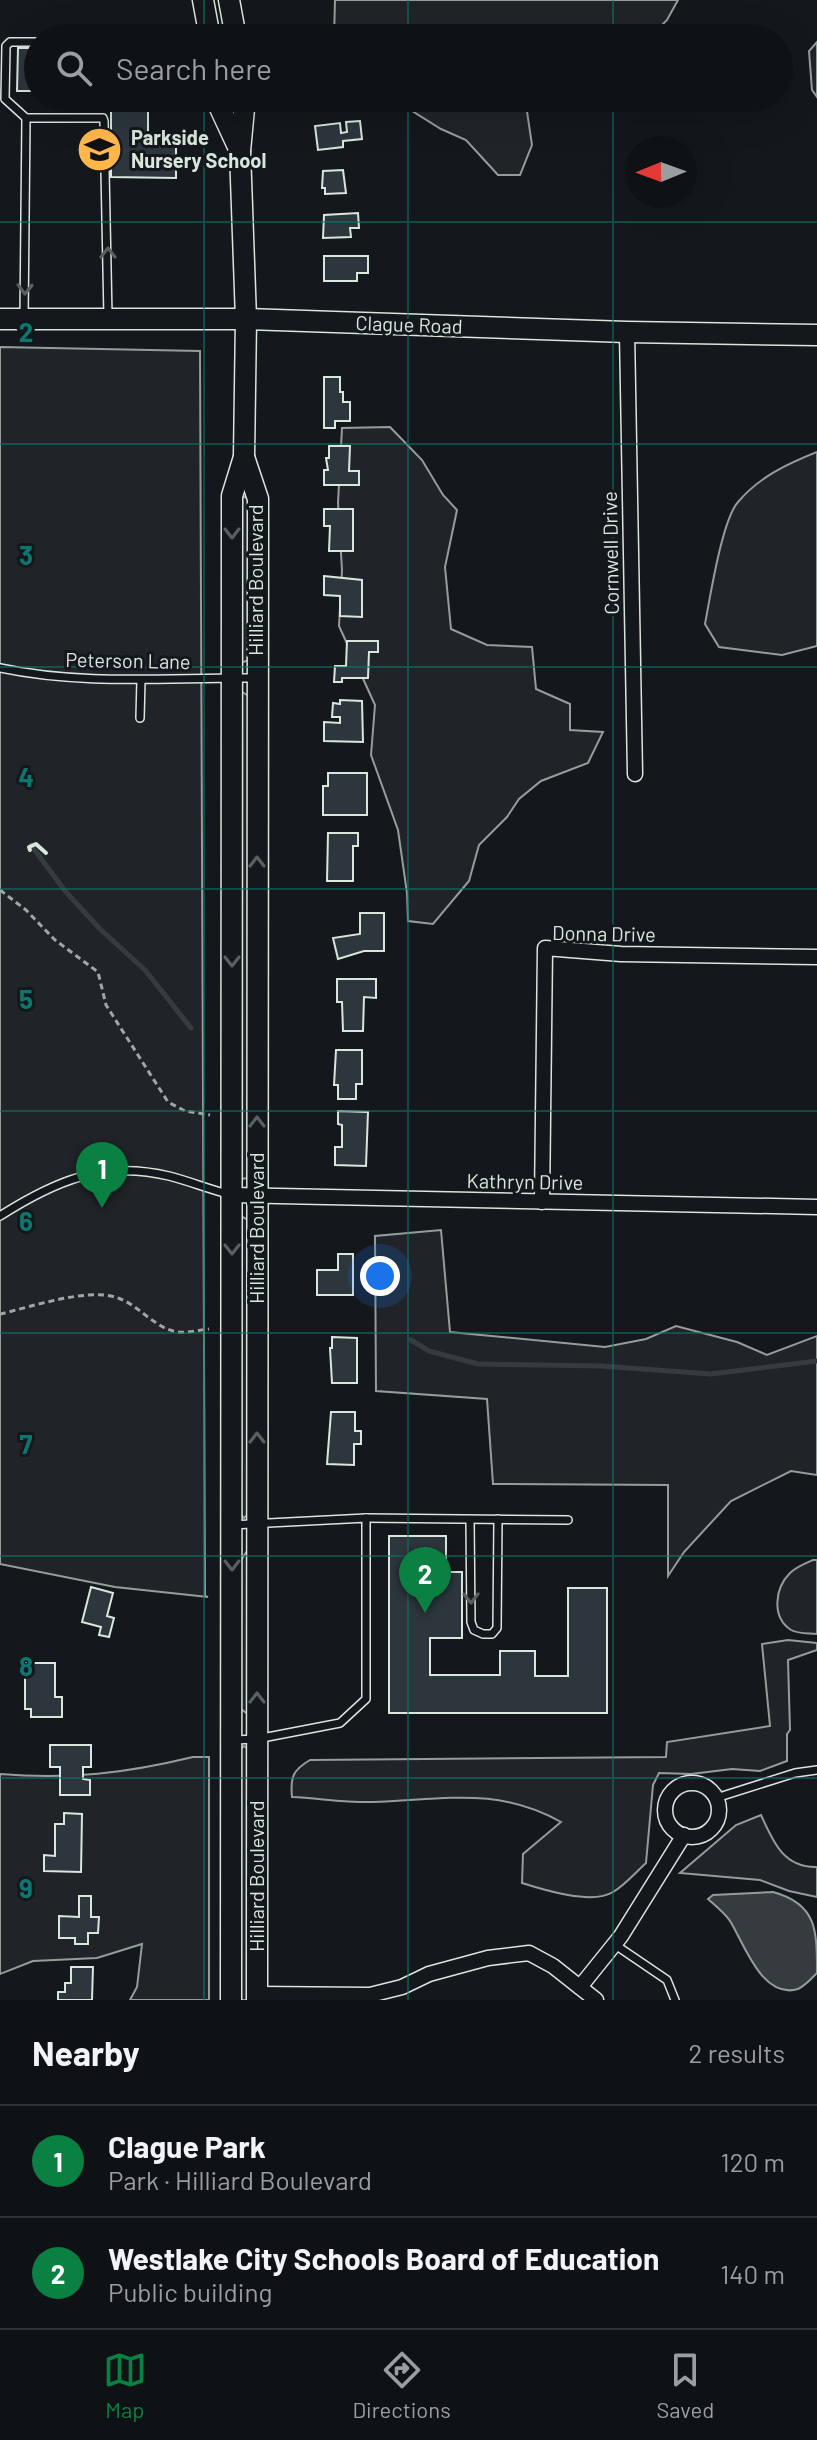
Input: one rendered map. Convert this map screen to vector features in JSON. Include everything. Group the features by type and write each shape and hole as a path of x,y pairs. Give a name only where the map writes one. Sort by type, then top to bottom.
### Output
{"main road":[{"path":"203,0 208,24"},
{"path":"229,0 234,24"},
{"name":"Hilliard Boulevard","path":"222,112 240,151"},
{"name":"Hilliard Boulevard","path":"231,2000 232,496 244,457 246,319 240,151 244,112"},
{"name":"Clague Road","path":"0,319 246,319 817,335"},
{"name":"Hilliard Boulevard","path":"244,457 258,499 257,1997"}],"street":[{"name":"Cornwell Drive","path":"627,332 635,774"},
{"name":"Donna Drive","path":"542,1202 545,948 621,954 817,957"},
{"name":"Kathryn Drive","path":"232,1195 817,1207"},
{"path":"697,1783 707,1787 719,1803 718,1820 711,1831 699,1838 684,1835 678,1835 666,1820 665,1808 674,1790 685,1784 697,1783"},
{"path":"580,1987 614,1944 684,1835"},
{"path":"257,1997 370,1995 488,1958 529,1953 553,1966 596,2000"}],"lane":[{"path":"24,42 10,42 6,46 5,99 26,118 103,118 108,319"},
{"path":"24,319 26,118"},
{"name":"Peterson Lane","path":"0,668 61,677 141,680 257,678"},
{"path":"140,718 141,680"},
{"path":"0,1216 33,1195 80,1174 122,1169 168,1176 232,1195"},
{"path":"231,1525 366,1518 568,1520"},
{"path":"231,1740 257,1739 340,1723 366,1699 366,1518"},
{"path":"470,1520 471,1622 474,1630 492,1634 497,1628 498,1519"},
{"path":"716,1798 795,1773 817,1770"},
{"path":"614,1944 667,1980 675,2000"}],"path":[{"path":"148,143 202,142"},
{"path":"0,890 26,910 55,940 98,972 106,1005 168,1102 185,1111 210,1115"},
{"path":"0,1314 99,1294 117,1297 176,1332 209,1329"}],"shaded area":[{"path":"335,0 678,0 663,24 334,24"},
{"path":"817,42 817,97 812,90 809,51"},
{"path":"414,112 527,112 532,145 520,175 498,175 466,140"},
{"path":"0,347 200,351 205,1596 208,1597 115,1587 0,1564"},
{"path":"390,427 422,460 443,495 457,510 445,567 451,629 487,645 532,647 536,689 570,704 570,730 603,732 588,763 541,781 519,799 507,817 479,845 469,881 433,924 408,921 398,830 371,755 375,705 339,626 342,570 338,503 342,428"},
{"path":"817,452 817,646 782,655 719,647 705,624 717,560 732,511 746,493 764,478"},
{"path":"240,496 248,498 248,660 244,662 241,661"},
{"path":"242,692 249,696 249,1178 240,1179 240,697"},
{"path":"243,1217 249,1221 248,1514 244,1518 240,1513 240,1221"},
{"path":"441,1230 450,1332 605,1347 646,1339 676,1326 737,1342 767,1355 817,1336 817,1475 791,1471 731,1501 684,1552 668,1576 668,1485 493,1484 487,1399 376,1391 375,1236"},
{"path":"249,1548 249,1715 241,1709 241,1560"},
{"path":"817,1560 817,1634 800,1633 791,1630 780,1618 778,1594 790,1573"},
{"path":"788,1640 817,1643 817,1650 788,1660 790,1730 787,1734 787,1761 760,1771 732,1769 691,1774 659,1773 653,1785 646,1863 622,1886 604,1896 568,1895 522,1883 523,1854 561,1822 514,1803 469,1798 363,1802 292,1797 294,1775 310,1760 666,1757 667,1742 770,1726 762,1644"},
{"path":"244,1746 248,1749 249,2000 240,2000 240,1750"},
{"path":"193,1757 209,1757 209,2000 130,2000 137,1987 142,1944 97,1958 33,1961 0,1974 0,1774 98,1774"},
{"path":"761,1815 775,1843 788,1858 805,1866 817,1867 817,1897 760,1880 680,1873 736,1825"},
{"path":"773,1892 798,1904 812,1921 815,1932 817,1973 798,1989 785,1990 764,1978 728,1918 708,1899 713,1895"}],"building":[{"path":"18,48 24,48 24,91 17,91"},
{"path":"111,112 148,112 148,145 176,146 176,178 111,177"},
{"path":"360,121 362,139 343,141 343,147 318,150 315,126 340,123 341,133 347,132 346,122"},
{"path":"343,170 346,193 325,194 325,188 322,188 323,171"},
{"path":"358,213 359,228 350,228 351,237 323,238 324,215"},
{"path":"324,256 368,256 368,273 357,273 357,281 324,281"},
{"path":"324,377 340,377 343,402 350,402 350,421 335,421 335,428 324,428"},
{"path":"329,446 350,446 349,471 359,471 359,485 324,485"},
{"path":"324,509 353,509 353,551 329,551 330,526 324,526"},
{"path":"324,576 362,580 362,617 340,616 340,596 324,595"},
{"path":"347,641 378,641 378,652 369,652 368,678 342,678 342,682 334,682 335,666 346,666"},
{"path":"340,700 362,701 363,742 324,741 324,722 340,723 340,717 332,717 333,703 340,704"},
{"path":"328,773 367,773 367,815 323,815 323,786 328,786"},
{"path":"328,833 358,833 358,846 353,846 353,881 327,881"},
{"path":"360,913 384,913 384,951 364,951 338,959 333,938 360,934"},
{"path":"337,979 376,979 376,998 364,997 363,1031 343,1031 342,1002 337,1002"},
{"path":"336,1050 362,1050 362,1084 356,1084 356,1099 338,1099 338,1085 334,1085"},
{"path":"338,1111 368,1112 366,1166 335,1165 335,1147 342,1147 342,1125 338,1124"},
{"path":"338,1254 353,1254 353,1295 317,1295 317,1270 338,1270"},
{"path":"332,1337 357,1338 357,1383 332,1383"},
{"path":"331,1412 355,1412 355,1431 361,1431 361,1444 354,1444 354,1465 327,1464"},
{"path":"389,1536 446,1536 446,1572 462,1572 462,1638 430,1638 430,1675 500,1675 500,1651 535,1651 535,1676 568,1676 568,1588 607,1588 607,1713 389,1713"},
{"path":"91,1587 113,1593 107,1616 114,1618 109,1637 99,1635 101,1627 82,1622"},
{"path":"25,1663 55,1663 55,1697 62,1697 62,1717 31,1717 31,1709 25,1709"},
{"path":"50,1745 91,1745 91,1767 83,1767 83,1779 90,1780 90,1795 60,1795 60,1767 50,1767"},
{"path":"64,1813 82,1814 81,1872 44,1871 44,1855 55,1856 55,1824 64,1824"},
{"path":"79,1896 91,1896 91,1917 99,1917 98,1933 88,1933 88,1944 75,1944 75,1938 59,1938 59,1916 79,1917"},
{"path":"71,1967 93,1967 92,2000 58,2000 58,1992 65,1992 65,1983 71,1983"}],"waterway":[{"path":"31,845 65,891 100,929 145,970 191,1028"},
{"path":"411,1340 429,1351 478,1364 601,1366 711,1374 817,1361"}],"wall":[{"path":"30,850 29,847 36,844 46,853"}],"place":[{"name":"Parkside Nursery School","path":"100,150"},
{"name":"Clague Park","path":"102,1208"},
{"name":"Westlake City Schools Board of Education","path":"425,1613"}]}
